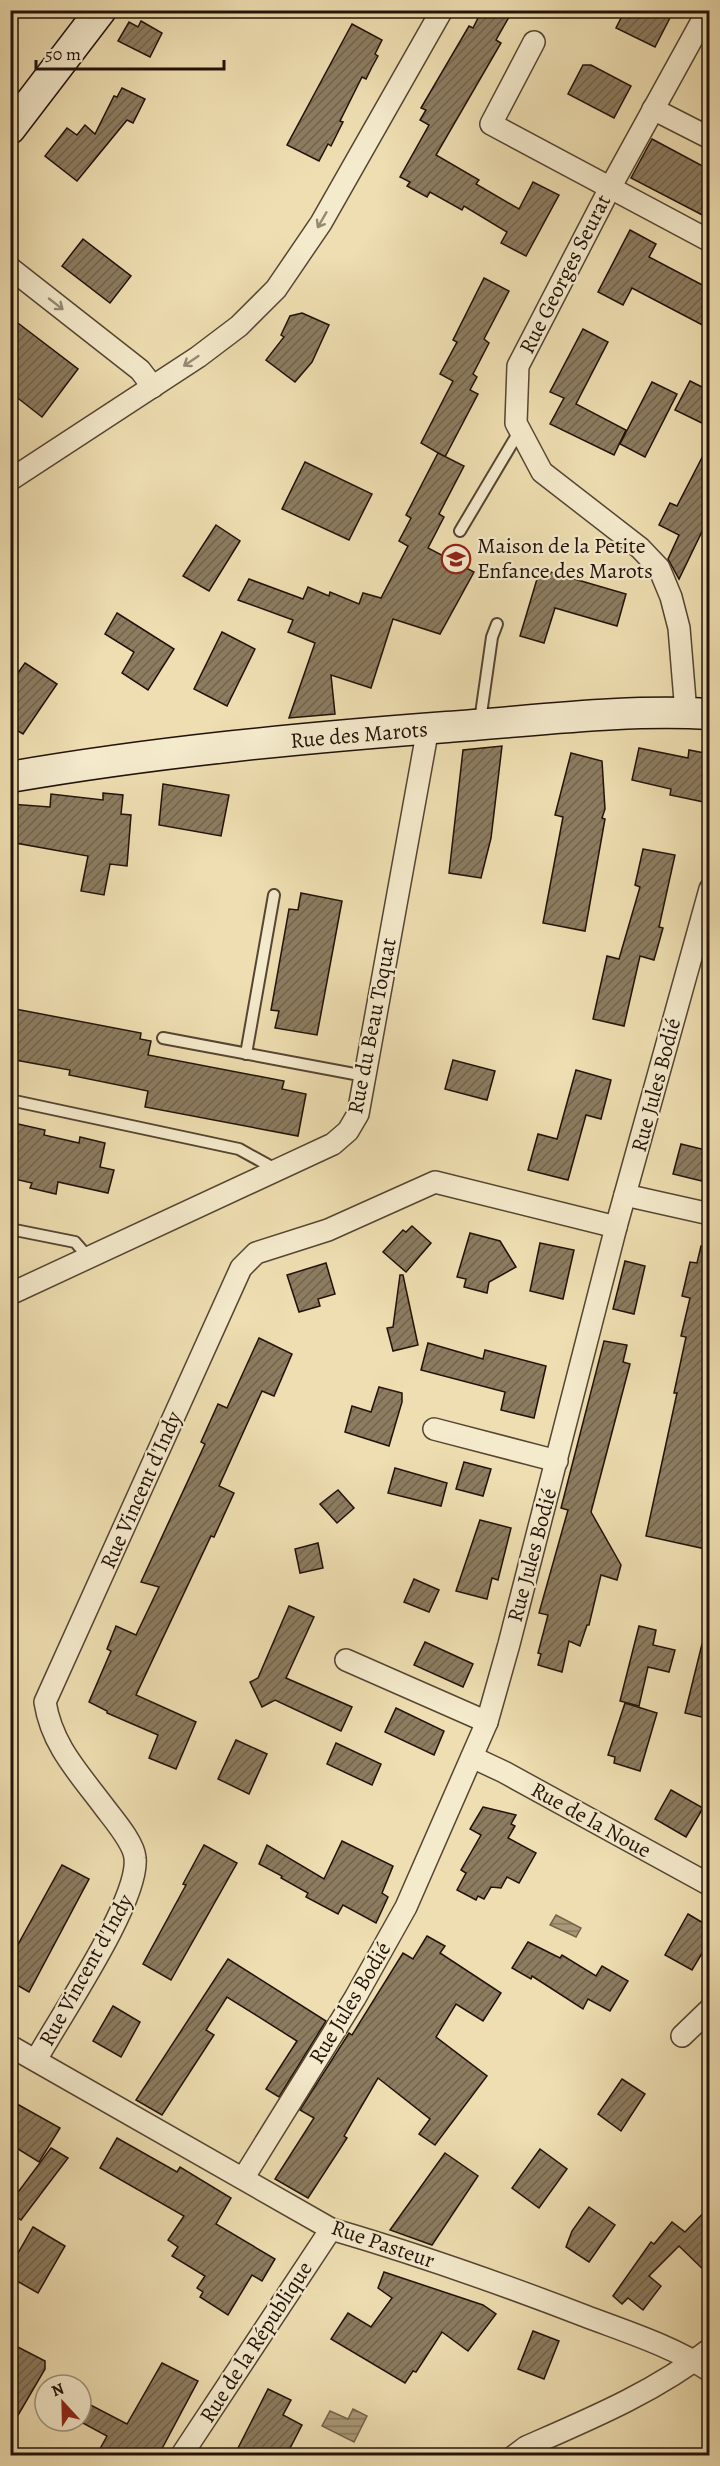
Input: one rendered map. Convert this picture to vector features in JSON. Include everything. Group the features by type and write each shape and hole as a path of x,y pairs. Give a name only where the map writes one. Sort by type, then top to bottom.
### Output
{"main road":[{"path":"10,129 101,10"},
{"name":"Rue des Marots","path":"10,777 103,761 207,748 594,716 698,714"}],"street":[{"path":"10,480 153,387 239,326 276,289 321,223 350,168 442,10"},
{"name":"Rue Georges Seurat","path":"698,714 671,597 659,568 640,548 542,472 516,423 518,366 610,188 708,10"},
{"path":"534,42 491,124 710,241"},
{"path":"656,103 710,138"},
{"path":"10,268 140,370 153,387"},
{"name":"Rue du Beau Toquat","path":"10,1294 333,1144 348,1131 358,1114 428,728"},
{"name":"Rue Jules Bodié","path":"244,2177 355,1998 406,1907 487,1722 557,1461 616,1227 710,889"},
{"name":"Rue Vincent d'Indy","path":"36,2060 120,1915 134,1878 135,1856 123,1832 57,1744 48,1722 45,1702 241,1268 256,1253 328,1230 435,1182 616,1227"},
{"path":"625,1195 710,1215"},
{"path":"434,1429 557,1461"},
{"path":"346,1660 487,1722"},
{"name":"Rue de la Noue","path":"472,1757 504,1772 710,1885"},
{"path":"682,2036 710,2009"},
{"name":"Rue Pasteur","path":"10,2046 244,2177 331,2229 383,2244 532,2296 706,2361"},
{"name":"Rue de la République","path":"182,2456 331,2229"},
{"path":"514,2456 526,2447 619,2407 706,2361"}],"lane":[{"path":"460,531 520,430"},
{"path":"479,725 492,637 497,624"},
{"path":"246,1054 274,895"},
{"path":"163,1038 365,1076"},
{"path":"10,1100 239,1149 277,1170"},
{"path":"10,1229 75,1242 89,1258"}],"shaded area":[{"path":"556,1915 581,1928 576,1937 550,1925"},
{"path":"353,2409 367,2416 354,2442 322,2426 330,2411 348,2419"}],"building":[{"path":"482,10 513,10 496,40 501,43 436,155 479,180 476,184 519,209 533,182 559,195 526,256 501,243 507,232 464,206 462,210 430,192 427,197 407,186 410,182 400,177 429,125 420,120 426,110 421,108 469,26 473,28"},
{"path":"625,10 674,10 655,47 616,28"},
{"path":"141,21 162,33 150,57 118,41 129,22 138,27"},
{"path":"352,24 382,40 375,54 378,56 366,79 362,77 340,121 343,122 331,146 328,144 319,161 287,145"},
{"path":"583,65 591,65 631,86 614,118 568,94"},
{"path":"122,88 145,99 133,123 127,120 77,181 45,156 67,128 77,135 85,125 95,134 114,96 117,97"},
{"path":"652,139 710,170 710,219 631,178"},
{"path":"630,230 656,244 649,257 710,289 710,329 632,288 623,305 598,292"},
{"path":"83,239 131,276 110,303 62,266"},
{"path":"484,278 509,291 484,339 489,343 473,374 477,377 470,390 478,394 445,457 421,443 453,381 440,374 457,342 453,340"},
{"path":"302,313 329,325 312,362 295,382 266,360 284,337 281,335 290,316"},
{"path":"10,317 78,369 42,417 10,392"},
{"path":"583,329 608,342 576,404 626,430 614,455 550,424 564,398 550,392"},
{"path":"690,381 710,391 710,427 675,410"},
{"path":"652,382 677,394 645,457 620,444"},
{"path":"710,442 710,515 679,579 668,559 679,535 659,525 670,503 677,506"},
{"path":"438,453 464,466 439,514 444,517 428,548 474,572 440,634 393,619 371,688 331,675 335,714 289,718 315,643 288,632 293,620 238,600 249,579 303,599 308,587 329,596 330,592 359,604 363,593 381,598 408,546 399,541 411,518 406,515"},
{"path":"305,462 372,494 349,540 282,509"},
{"path":"216,525 240,541 209,591 183,576"},
{"path":"540,569 626,594 617,626 555,608 544,643 520,636"},
{"path":"117,613 174,649 148,690 122,673 134,652 105,634"},
{"path":"222,632 255,649 227,706 194,689"},
{"path":"25,663 57,684 23,734 10,726 10,684"},
{"path":"502,746 491,838 481,878 449,873 463,750"},
{"path":"639,748 688,758 689,750 710,754 710,778 704,802 670,795 671,789 632,780"},
{"path":"571,753 602,761 605,809 602,818 605,819 585,931 543,923 563,817 555,815"},
{"path":"163,784 229,795 221,836 159,825"},
{"path":"103,793 123,795 121,814 131,815 127,866 110,864 104,895 81,891 88,856 10,842 10,804 50,807 51,794 103,800"},
{"path":"643,849 675,855 659,927 663,928 654,960 640,956 624,1026 593,1019 607,956 619,959 640,887 635,885"},
{"path":"301,893 342,901 317,1035 275,1028 279,1011 271,1010 289,909 298,910"},
{"path":"10,1008 141,1033 140,1039 151,1041 148,1055 284,1081 282,1089 306,1094 298,1136 145,1107 148,1091 69,1075 70,1070 10,1059"},
{"path":"453,1060 495,1071 487,1100 445,1089"},
{"path":"576,1070 611,1080 601,1119 586,1115 568,1180 528,1170 538,1134 557,1139"},
{"path":"18,1124 45,1130 44,1135 79,1143 80,1137 105,1143 100,1167 114,1170 108,1193 58,1182 56,1194 30,1188 32,1183 10,1178 10,1128 16,1130"},
{"path":"681,1144 710,1151 710,1183 673,1174"},
{"path":"412,1226 431,1243 406,1272 383,1252 403,1230 406,1232"},
{"path":"470,1233 500,1241 516,1267 489,1282 487,1293 464,1287 466,1279 457,1277"},
{"path":"540,1243 574,1250 563,1299 530,1291"},
{"path":"701,1246 710,1247 710,1550 646,1536 677,1393 674,1393 686,1337 681,1336 690,1298 682,1296 690,1262 697,1263"},
{"path":"625,1261 645,1266 634,1314 613,1309"},
{"path":"326,1263 335,1294 318,1299 320,1306 299,1312 287,1275"},
{"path":"400,1275 403,1275 418,1345 393,1351 387,1328 393,1327"},
{"path":"259,1338 292,1354 274,1396 262,1391 219,1486 234,1493 214,1537 211,1536 136,1695 196,1722 176,1769 149,1758 158,1735 107,1713 89,1702 111,1651 107,1649 116,1626 136,1635 159,1587 141,1582 205,1444 201,1442 218,1404 227,1408"},
{"path":"604,1341 627,1345 623,1362 630,1364 591,1512 621,1565 617,1580 601,1575 589,1625 587,1625 580,1646 569,1641 562,1672 538,1665 541,1654 538,1653 548,1615 539,1613 568,1510 561,1508"},
{"path":"428,1343 483,1359 485,1350 546,1366 534,1418 501,1410 505,1392 421,1370"},
{"path":"379,1387 402,1393 402,1402 389,1446 345,1432 352,1406 371,1412"},
{"path":"464,1462 491,1469 483,1496 456,1489"},
{"path":"395,1468 447,1483 441,1506 388,1493"},
{"path":"338,1490 354,1508 337,1523 320,1504"},
{"path":"480,1520 511,1528 498,1580 492,1578 487,1599 456,1591"},
{"path":"318,1543 323,1568 300,1573 295,1549"},
{"path":"414,1579 439,1590 429,1612 404,1602"},
{"path":"289,1606 314,1617 286,1678 352,1707 341,1731 275,1700 262,1707 250,1682 258,1678"},
{"path":"639,1626 656,1630 653,1645 675,1650 669,1672 648,1667 639,1706 620,1701"},
{"path":"425,1642 473,1664 463,1687 414,1665"},
{"path":"702,1644 710,1644 710,1719 685,1713"},
{"path":"625,1703 657,1713 640,1771 614,1763 615,1757 608,1755"},
{"path":"396,1708 444,1731 434,1755 385,1732"},
{"path":"236,1740 267,1754 249,1794 218,1779"},
{"path":"336,1743 381,1764 372,1785 327,1764"},
{"path":"671,1790 703,1808 686,1837 655,1819"},
{"path":"483,1807 516,1815 511,1824 515,1826 508,1838 536,1853 519,1883 507,1877 501,1888 491,1887 484,1899 478,1896 476,1900 457,1890 466,1873 461,1870 481,1835 470,1829"},
{"path":"342,1841 393,1866 382,1893 388,1897 376,1923 343,1905 338,1914 306,1897 308,1893 259,1864 267,1845 324,1879"},
{"path":"204,1845 237,1863 171,1980 143,1964 186,1885 183,1884"},
{"path":"62,1865 89,1879 29,1992 10,1981 10,1959"},
{"path":"688,1914 710,1927 710,1940 692,1970 665,1955"},
{"path":"427,1936 445,1946 440,1953 501,1993 483,2021 456,2004 436,2037 487,2076 435,2145 419,2134 430,2119 378,2078 344,2136 347,2138 308,2198 275,2179 314,2118 300,2110 349,2033 352,2035 403,1953 413,1959"},
{"path":"528,1942 560,1958 562,1955 596,1976 602,1966 628,1981 610,2011 588,1999 583,2009 532,1976 531,1979 512,1968"},
{"path":"228,1959 326,2021 279,2097 266,2089 297,2041 227,1997 206,2030 214,2035 162,2115 136,2100"},
{"path":"113,2006 140,2022 121,2057 93,2041"},
{"path":"622,2079 645,2094 621,2131 598,2114"},
{"path":"10,2100 60,2128 39,2162 10,2144"},
{"path":"117,2138 177,2172 180,2167 231,2198 216,2224 275,2259 262,2281 252,2275 228,2315 200,2297 203,2292 197,2288 205,2276 172,2256 178,2247 168,2240 184,2216 100,2168"},
{"path":"51,2148 68,2158 21,2220 10,2212 10,2203"},
{"path":"540,2149 567,2169 539,2208 512,2188"},
{"path":"445,2153 478,2176 432,2245 390,2230"},
{"path":"710,2206 710,2276 679,2246 649,2276 661,2286 643,2310 628,2298 622,2304 613,2296 651,2242 654,2244 672,2222 685,2232"},
{"path":"589,2207 615,2225 589,2262 566,2247 572,2231"},
{"path":"33,2227 65,2246 38,2293 10,2277 10,2267"},
{"path":"384,2272 483,2305 496,2314 468,2351 442,2332 416,2372 413,2371 405,2383 331,2339 348,2313 371,2327 392,2298 378,2288"},
{"path":"533,2331 559,2341 544,2379 518,2369"},
{"path":"10,2343 45,2361 45,2369 43,2373 33,2373 33,2390 10,2429"},
{"path":"162,2363 198,2381 158,2456 96,2456 107,2436 93,2428 93,2406 127,2424"},
{"path":"268,2389 291,2400 283,2415 302,2425 286,2456 234,2456"}],"place":[{"name":"Maison de la Petite Enfance des Marots","path":"456,559"}]}
